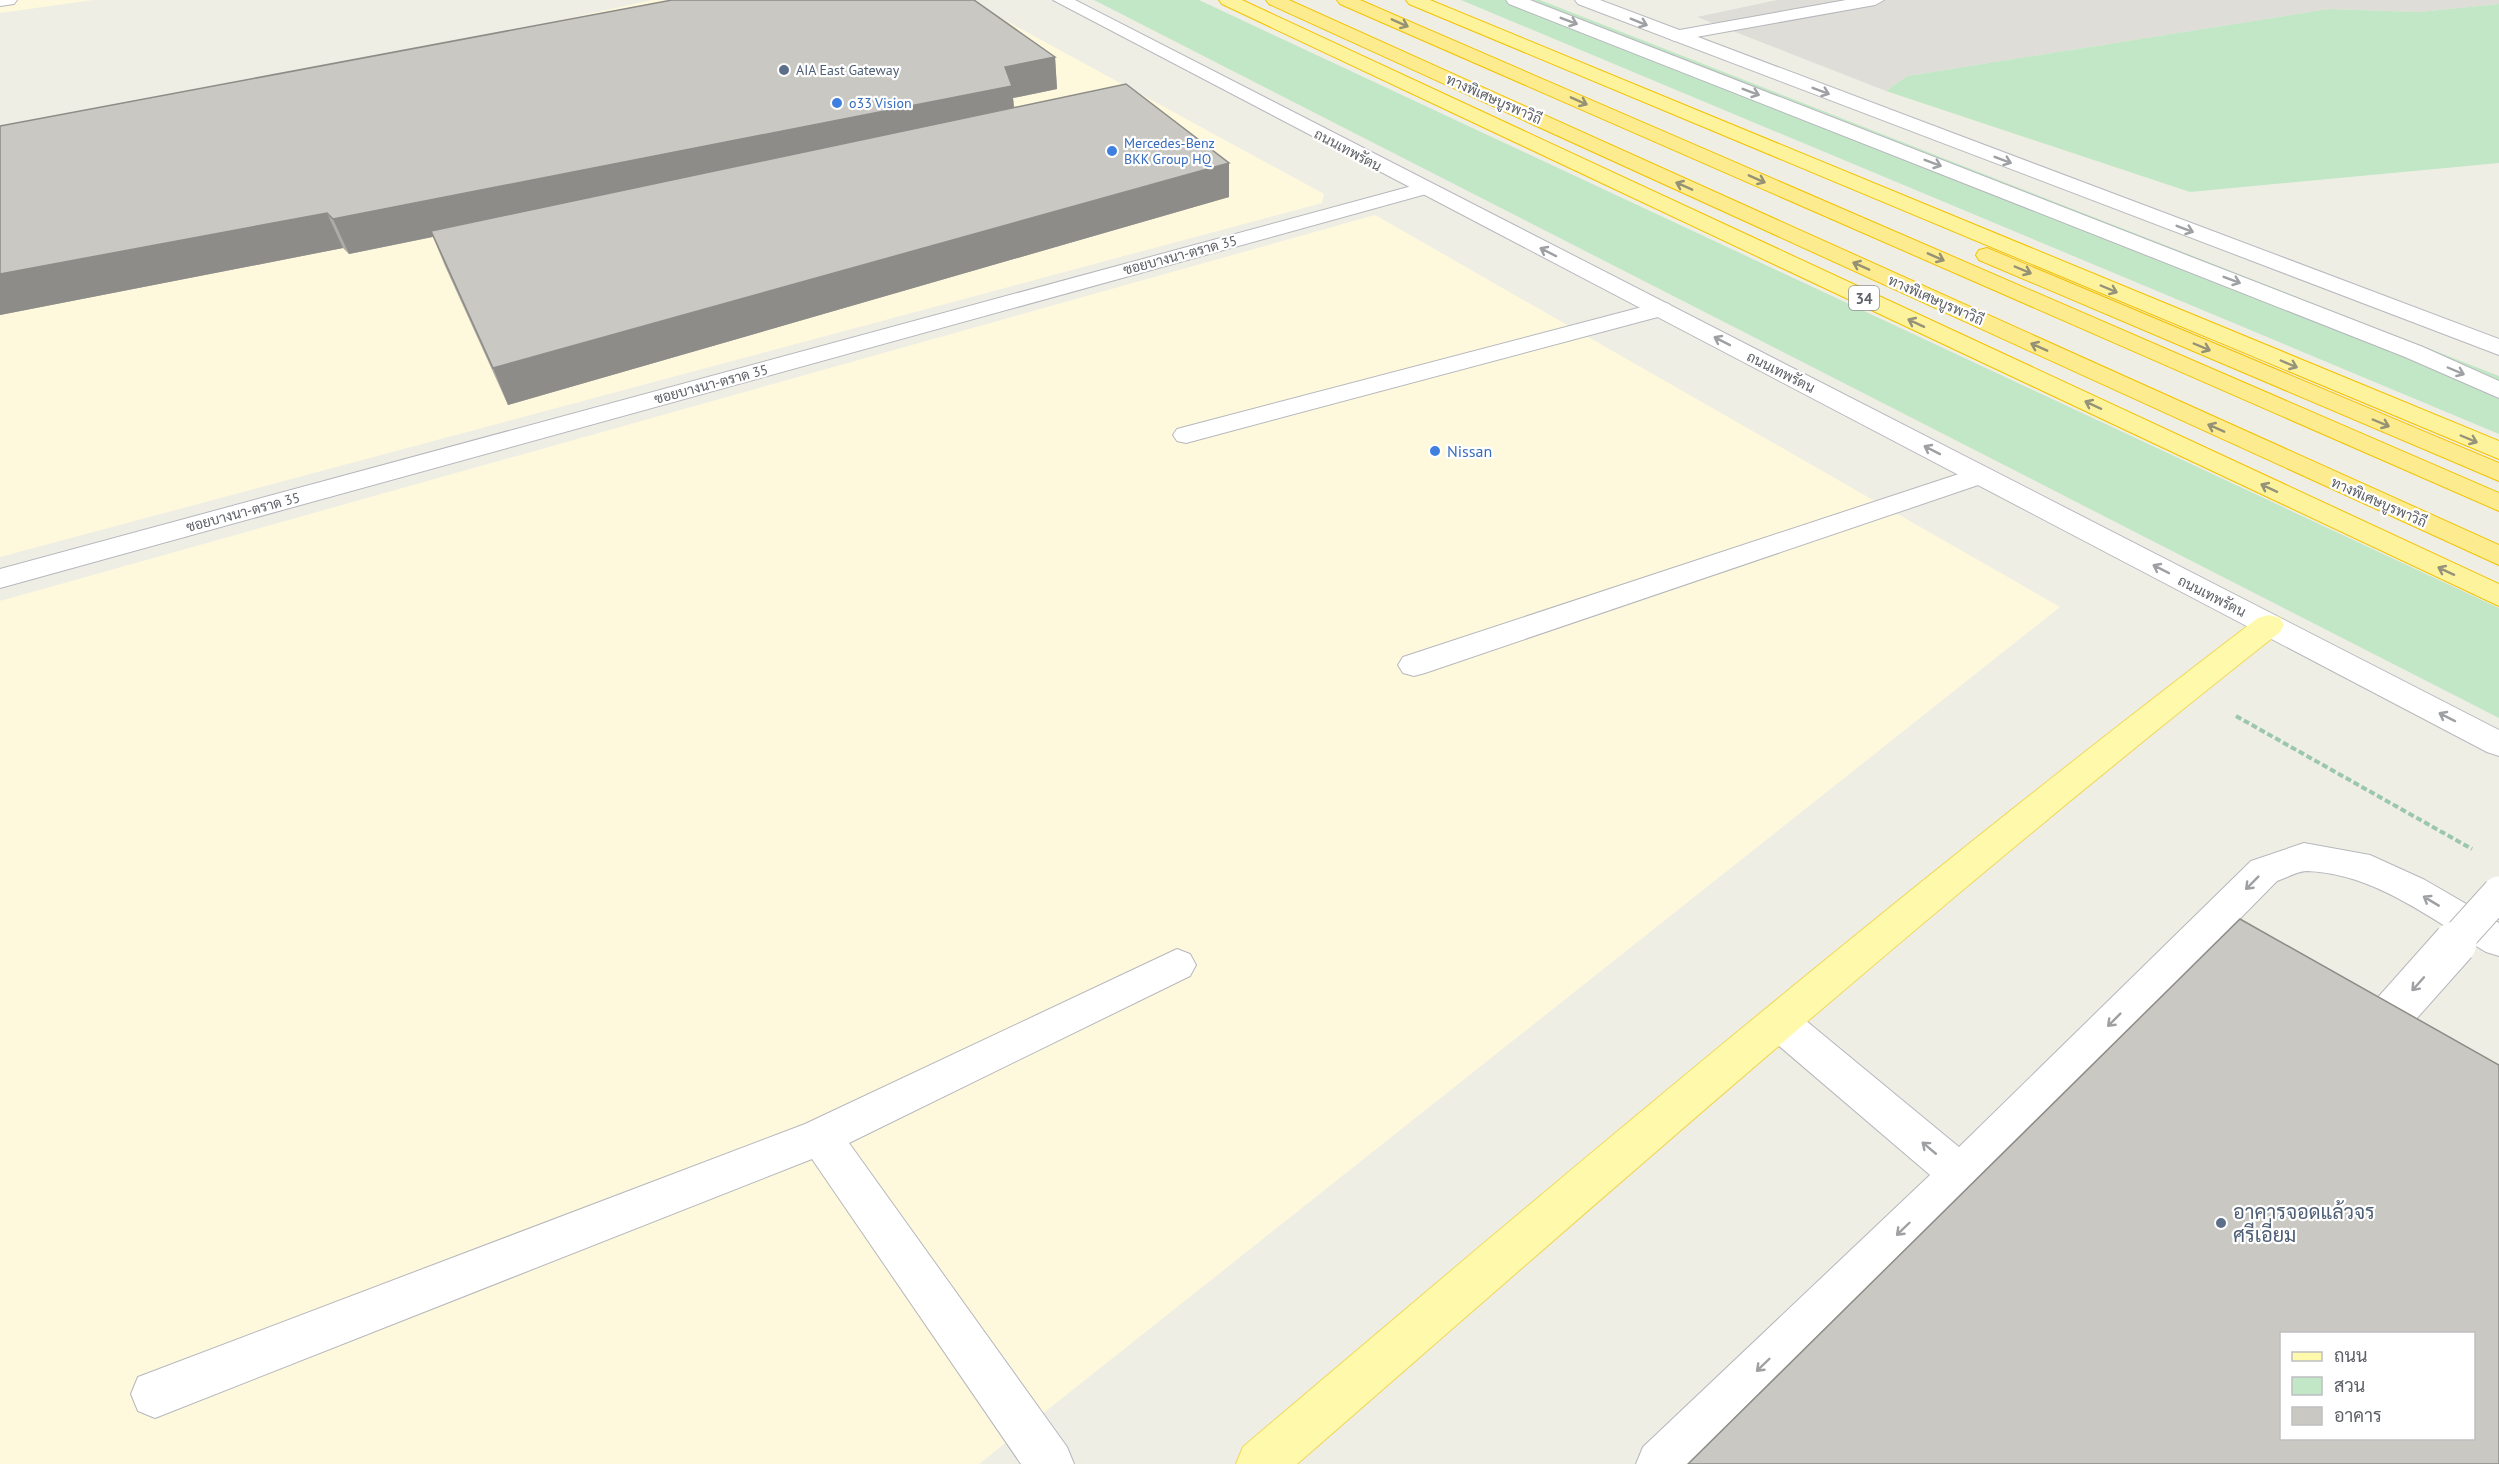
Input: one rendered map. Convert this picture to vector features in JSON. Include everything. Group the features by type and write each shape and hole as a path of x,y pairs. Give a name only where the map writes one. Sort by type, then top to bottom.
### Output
{"highway":[{"name":"34","path":"1228,0 2499,596"},
{"name":"ทางพิเศษบูรพาวิถี","path":"1275,0 2499,556"},
{"name":"ทางพิเศษบูรพาวิถี","path":"1346,0 2499,503"},
{"path":"1389,0 2499,473"},
{"path":"1415,0 2499,451"}],"main road":[{"path":"0,1 8,0"},
{"name":"ถนนเทพรัตน","path":"1062,0 1423,189 1661,309 2499,744"},
{"path":"1515,0 2414,352 2499,390"},
{"path":"1584,0 2499,348"},
{"path":"1674,36 1875,0"},
{"name":"ซอยบางนา-ตราด 35","path":"0,579 1423,189"},
{"path":"1186,435 1661,309"},
{"path":"1414,665 1980,475"},
{"path":"1260,1464 1509,1248 2041,802 2269,625"},
{"path":"1660,1464 1960,1174 2264,871 2304,857 2357,865 2412,890 2499,941"},
{"path":"2363,1046 2499,893"},
{"path":"155,1394 820,1137 1177,965"},
{"path":"1779,1022 1960,1174"},
{"path":"820,1137 1050,1464"}],"path":[{"path":"2186,688 2478,852"}],"shaded area":[{"path":"0,0 93,0 0,13"},
{"path":"652,0 968,0 1324,194 1322,203 0,557 0,145"},
{"path":"1777,0 2499,0 2499,4 2419,12 2329,9 1907,76 1886,91 1697,17"},
{"path":"1375,215 2060,607 979,1464 0,1464 0,601"}],"green space":[{"path":"1094,0 1199,0 2499,608 2499,718"},
{"path":"1461,0 1540,0 2499,376 2499,434"},
{"path":"2499,4 2499,163 2190,192 1886,91 1907,76 2329,9 2419,12"}],"building":[{"path":"672,0 974,0 1055,57 1005,67 1012,86 333,219 327,213 0,274 0,126"},
{"path":"1126,84 1229,163 493,368 431,231"},
{"name":"อาคารจอดแล้วจร ศรีเอี่ยม","path":"2240,919 2499,1065 2499,1464 1688,1464"}],"place":[{"name":"AIA East Gateway","path":"784,70"},
{"name":"o33 Vision","path":"837,103"},
{"name":"Mercedes-Benz BKK Group HQ","path":"1112,151"},
{"name":"Nissan","path":"1435,451"},
{"name":"อาคารจอดแล้วจร ศรีเอี่ยม","path":"2221,1223"}]}
